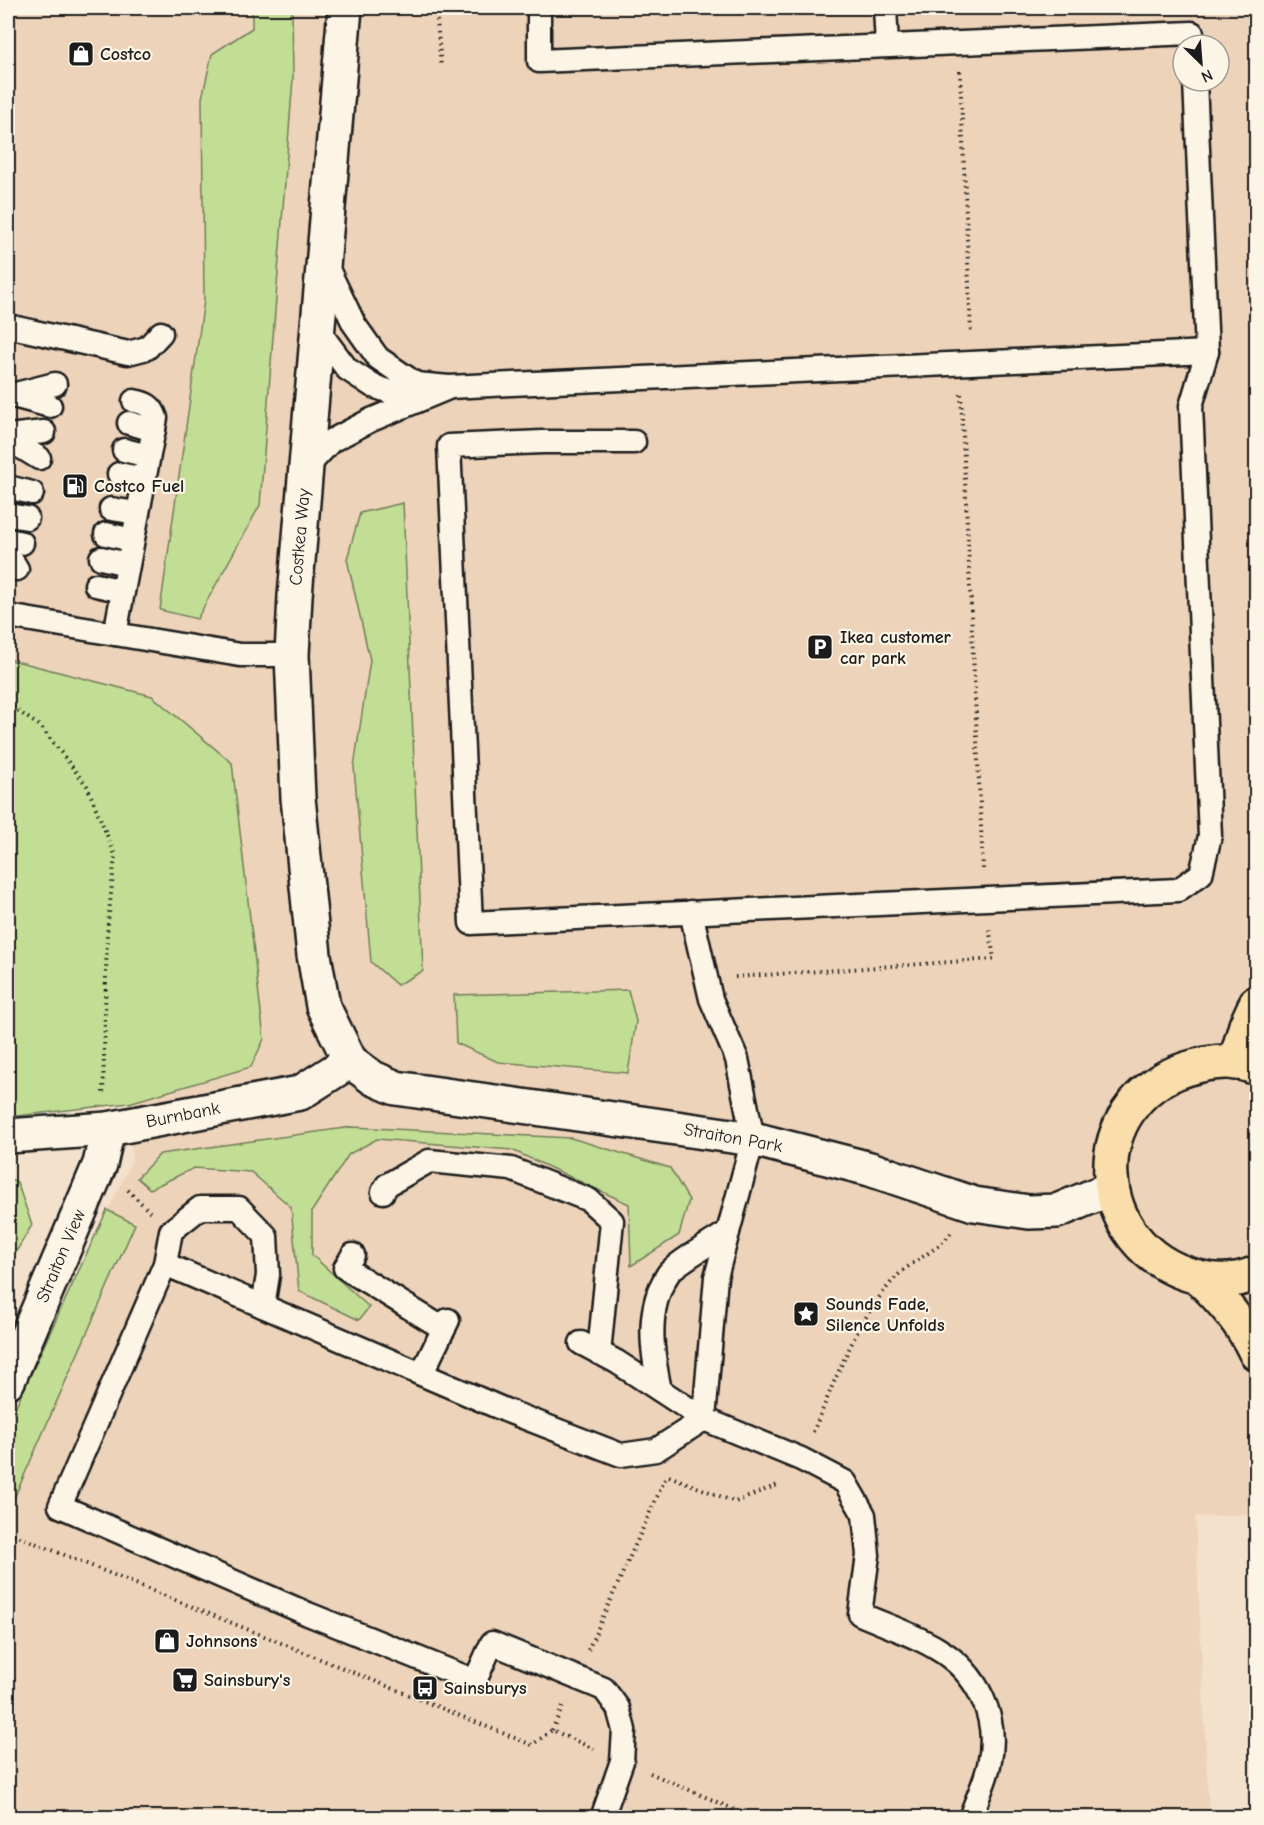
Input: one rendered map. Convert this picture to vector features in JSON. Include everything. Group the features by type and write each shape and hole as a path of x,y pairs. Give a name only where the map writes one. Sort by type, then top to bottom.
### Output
{"main road":[{"path":"1257,1002 1246,1025 1246,1066 1210,1061 1162,1077 1133,1103 1115,1136 1109,1174 1117,1211 1137,1244 1177,1272 1223,1281 1257,1273"},
{"path":"1199,1278 1227,1305 1241,1323 1257,1353"}],"street":[{"name":"Costkea Way","path":"345,8 292,655 298,798 314,956 323,1006 350,1061"},
{"name":"Burnbank","path":"8,1136 108,1129 300,1093 350,1061"},
{"name":"Straiton Park","path":"350,1061 373,1078 396,1088 753,1139 870,1169 974,1204 1029,1212 1057,1211 1112,1188"},
{"name":"Straiton View","path":"8,1381 100,1164 108,1129"}],"lane":[{"path":"539,8 539,61 1171,34"},
{"path":"885,8 886,45"},
{"path":"634,442 543,442 449,446 471,924 1178,890 1201,874 1210,836 1191,406 1207,352 1196,93"},
{"path":"323,259 354,324 378,358 416,384 449,387 1207,352"},
{"path":"8,327 128,353 147,348 161,333"},
{"path":"318,330 347,369 373,386 417,401"},
{"path":"306,468 331,441 371,420 449,387"},
{"path":"9,396 52,395"},
{"path":"115,634 156,418 153,410 146,403 134,401"},
{"path":"129,423 154,430"},
{"path":"8,437 44,432"},
{"path":"8,437 39,458"},
{"path":"124,450 148,456"},
{"path":"119,474 144,479"},
{"path":"8,487 32,493"},
{"path":"111,509 137,513"},
{"path":"106,534 132,540"},
{"path":"101,558 127,564"},
{"path":"96,585 123,591"},
{"path":"8,616 240,655 292,655"},
{"path":"691,912 711,999 737,1059 753,1139 716,1277 704,1419"},
{"path":"383,1192 387,1185 429,1161 510,1169 589,1200 612,1221 590,1348 704,1419 801,1460 845,1482 864,1515 868,1554 860,1614 937,1648 971,1676 985,1701 992,1731 989,1766 970,1818"},
{"path":"263,1306 268,1275 266,1236 239,1208 200,1208 171,1231 165,1264 60,1506 308,1614 475,1681 492,1643 604,1689 618,1708 624,1730 622,1761 602,1818"},
{"path":"660,1390 652,1350 655,1304 668,1272 728,1232"},
{"path":"353,1255 345,1268 446,1324 422,1373"},
{"path":"165,1264 505,1410 621,1455 656,1450 704,1419"}],"path":[{"path":"436,8 441,68"},
{"path":"705,979 994,959 985,899 960,393 974,393 959,43"},
{"path":"8,704 41,727 87,786 114,855 107,933 103,1101 108,1129"},
{"path":"100,1164 171,1231"},
{"path":"8,1532 532,1745 552,1730 754,1818"}],"shaded area":[{"path":"8,8 1256,8 1256,1514 1195,1517 1209,1817 8,1818 8,1444 97,1233 132,1161 120,910 8,668"}],"green space":[{"path":"252,8 292,8 293,78 260,505 197,619 160,610 204,300 202,98 212,54 252,28"},
{"path":"403,503 423,971 397,985 371,962 354,767 370,660 347,559 360,513"},
{"path":"8,659 152,696 232,763 264,1039 251,1067 129,1103 8,1117"},
{"path":"628,990 636,1021 628,1073 498,1062 456,1043 454,995"},
{"path":"352,1127 571,1138 670,1168 689,1200 679,1235 631,1266 629,1204 512,1150 377,1139 349,1154 312,1211 312,1255 369,1307 359,1320 299,1291 291,1207 251,1172 194,1168 150,1189 137,1178 160,1154"},
{"path":"8,1178 17,1182 32,1225 16,1252 8,1251"},
{"path":"107,1210 135,1224 8,1512 8,1423"}],"place":[{"name":"Costco","path":"81,54"},
{"name":"Costco Fuel","path":"75,486"},
{"name":"Ikea customer car park","path":"820,647"},
{"name":"Sounds Fade, Silence Unfolds","path":"806,1314"},
{"name":"Johnsons","path":"167,1641"},
{"name":"Sainsbury's","path":"185,1680"},
{"name":"Sainsburys","path":"425,1688"}]}
